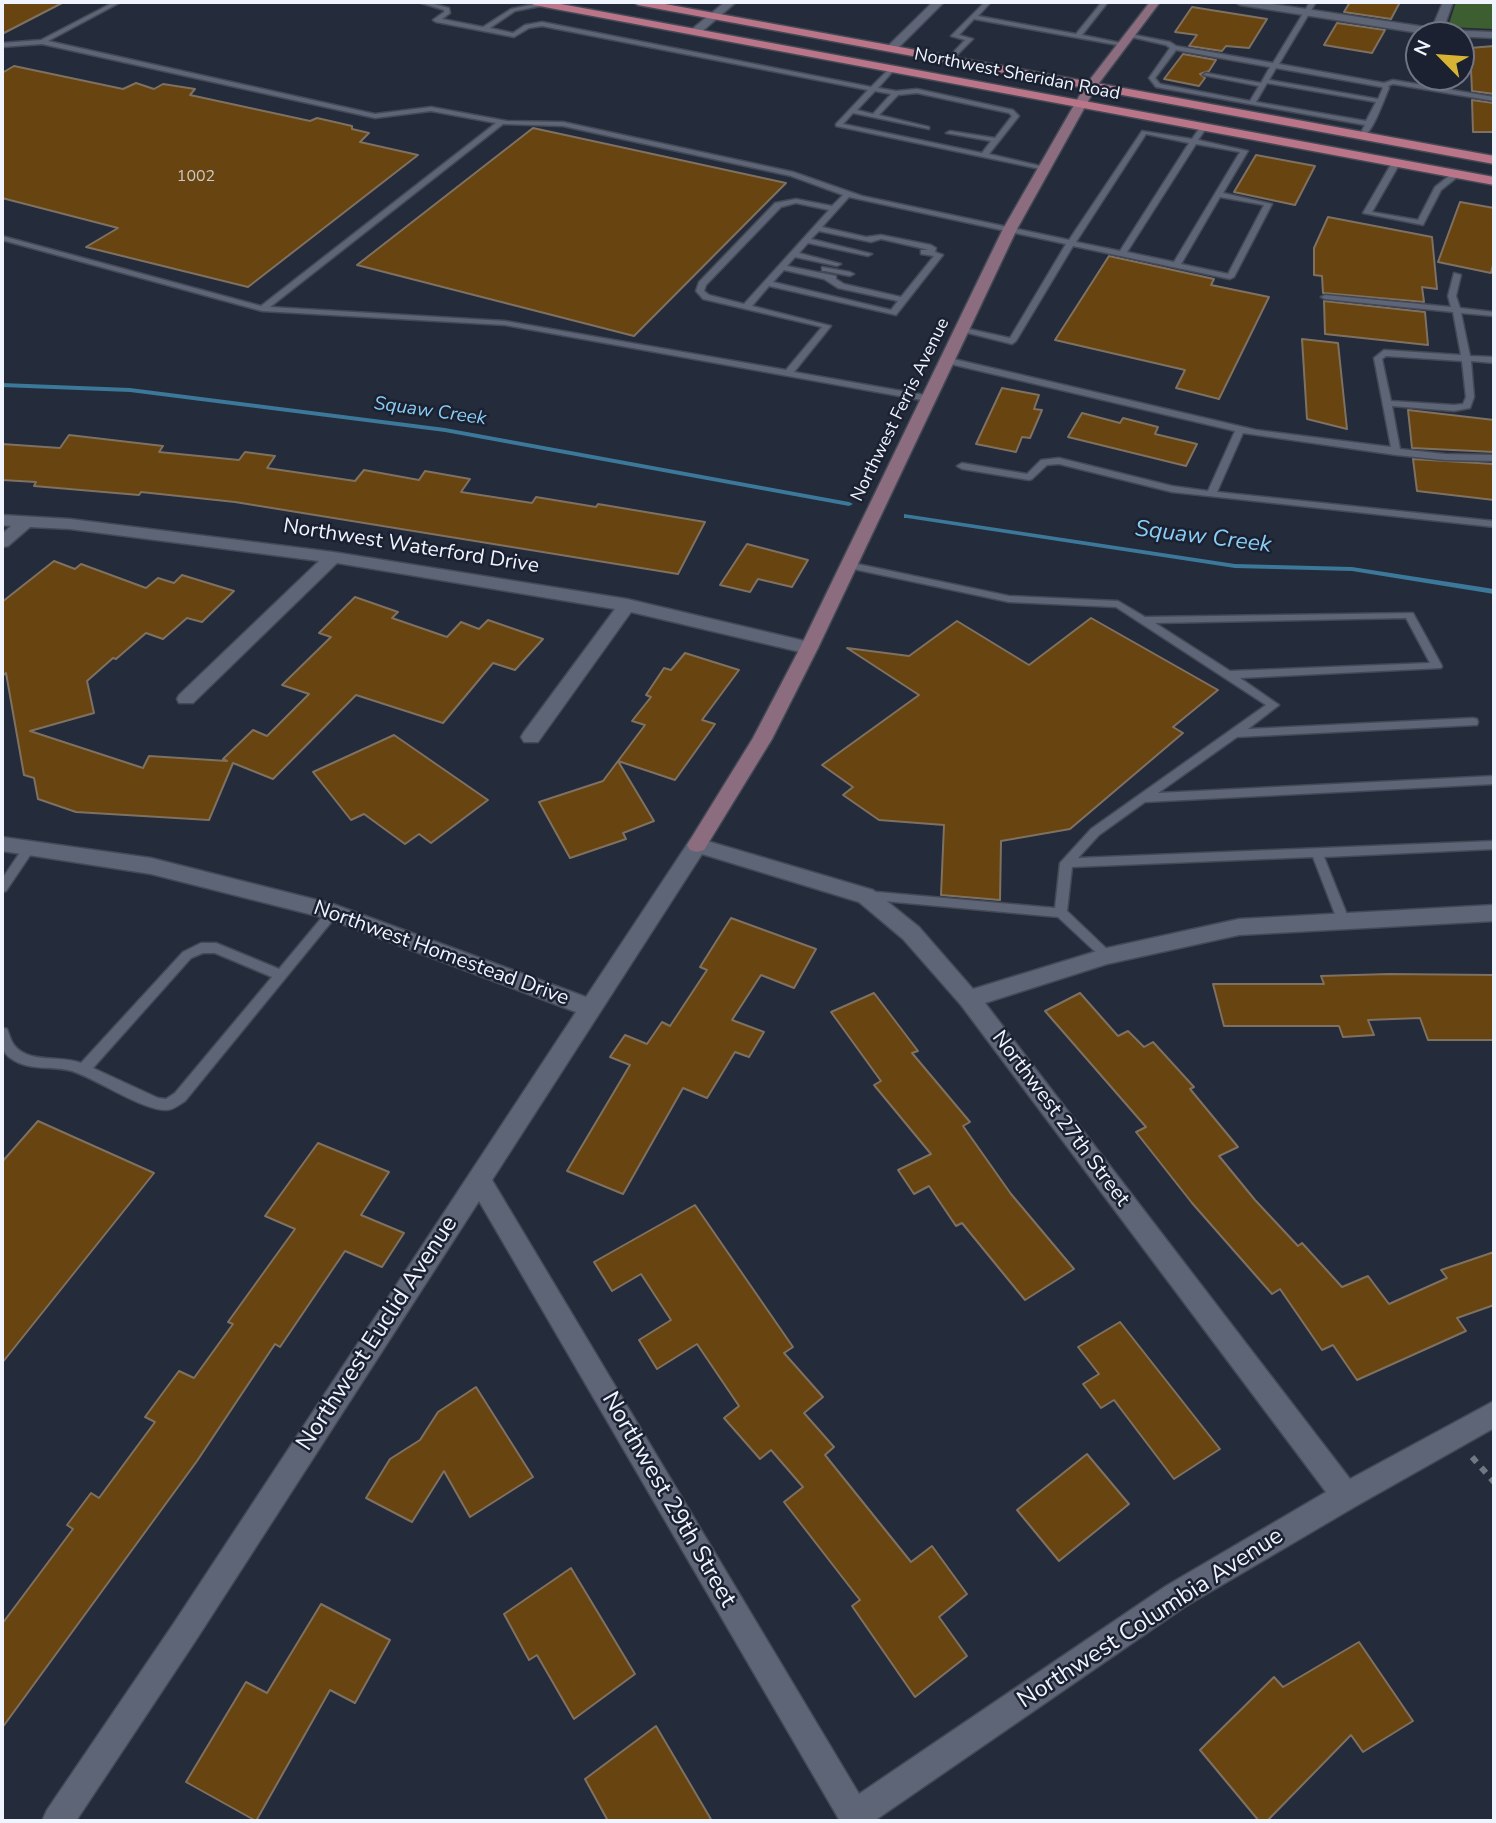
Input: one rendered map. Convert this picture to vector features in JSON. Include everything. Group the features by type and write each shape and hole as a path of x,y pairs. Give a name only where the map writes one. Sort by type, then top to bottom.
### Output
{"main road":[{"name":"Northwest Sheridan Road","path":"539,3 1494,181"},
{"name":"Northwest Sheridan Road","path":"639,3 1091,86 1366,130 1494,160"}],"street":[{"path":"695,32 731,2"},
{"path":"891,49 939,2"},
{"name":"Northwest Ferris Avenue","path":"697,845 762,739 809,648 1010,229 1091,86 1155,2"},
{"path":"1241,2 1405,28"},
{"path":"1441,21 1448,2"},
{"path":"1475,35 1494,35"},
{"name":"Northwest Waterford Drive","path":"2,520 218,541 333,557 627,605 809,648"},
{"path":"2,542 27,521"},
{"path":"186,699 333,557"},
{"path":"531,737 627,605"},
{"name":"Northwest Homestead Drive","path":"2,845 151,866 333,912 591,1008"},
{"name":"Northwest 27th Street","path":"697,845 866,896 911,933 969,999 1346,1496"},
{"name":"Northwest Euclid Avenue","path":"58,1821 697,845"},
{"path":"969,999 1107,956 1239,927 1494,913"},
{"name":"Northwest 29th Street","path":"479,1179 855,1819"},
{"name":"Northwest Columbia Avenue","path":"855,1819 1176,1596 1346,1496 1494,1414"}],"lane":[{"path":"42,43 118,2"},
{"path":"421,2 447,9 447,13 436,20 514,35 527,26 542,24 873,89 896,93 917,91 1011,111 1016,116 984,155"},
{"path":"474,27 511,2"},
{"path":"949,60 970,39 954,36 988,2"},
{"path":"1094,15 1092,9 1098,2"},
{"path":"1077,36 1105,2"},
{"path":"1094,15 1106,13 1115,2"},
{"path":"1252,103 1313,2"},
{"path":"485,29 513,10 539,3"},
{"path":"973,17 1077,36 1168,43 1174,48 1384,85 1393,82 1494,99"},
{"path":"2,45 42,43 375,116 431,109 502,122 563,124 801,176 847,195 1230,277 1268,204 1218,194"},
{"path":"1174,48 1152,78 1158,86 1252,103 1366,130 1386,88 1384,85"},
{"path":"1160,67 1172,69"},
{"path":"892,69 838,125 1045,168"},
{"path":"1206,75 1380,102"},
{"path":"874,115 896,93"},
{"path":"852,111 929,126"},
{"path":"262,309 502,122"},
{"path":"1122,254 1203,127"},
{"path":"952,130 997,139"},
{"path":"960,330 1012,341 1071,243 1144,132 1244,151 1176,265"},
{"path":"1396,163 1367,213 1420,223 1438,189 1457,174"},
{"path":"746,307 847,195"},
{"path":"788,373 827,326 706,297 700,291 702,284 778,205 796,201 834,209"},
{"path":"767,283 893,313 928,260 928,247 881,237 866,239 811,234"},
{"path":"811,234 874,248 866,239"},
{"path":"2,238 262,309 505,323 927,398"},
{"path":"788,261 850,274 826,276"},
{"path":"788,261 826,276 841,286 908,288"},
{"path":"1387,403 1454,408 1467,406 1470,397 1465,357 1460,323 1451,296 1457,275"},
{"path":"893,291 908,288"},
{"path":"1325,298 1494,314"},
{"path":"1396,452 1378,358 1384,353 1494,360"},
{"path":"945,360 1240,429 1396,452 1494,458"},
{"path":"1211,494 1240,429"},
{"path":"962,466 1029,477 1044,462 1059,461 1172,489 1494,524"},
{"path":"848,565 1009,599 1118,604 1274,705 1095,832 1066,863 1061,914"},
{"path":"1143,620 1409,615 1437,666 1228,675"},
{"path":"1235,733 1473,722"},
{"path":"1143,798 1494,780"},
{"path":"1066,863 1494,845"},
{"path":"2,888 29,848"},
{"path":"1317,853 1344,922"},
{"path":"866,896 1061,914 1107,956"},
{"path":"2,1033 10,1051 17,1056 29,1061 72,1065 156,1103 168,1105 180,1097 333,912"},
{"path":"83,1070 187,955 201,948 216,948 281,975"}],"green space":[{"path":"1456,2 1494,2 1494,29 1475,28 1475,21 1450,21"}],"building":[{"path":"2,2 64,2 2,34"},
{"path":"1350,2 1400,2 1391,19 1344,12"},
{"path":"1192,7 1267,19 1249,48 1226,46 1222,51 1189,46 1197,35 1175,32"},
{"path":"1337,23 1385,30 1372,53 1324,45"},
{"path":"1494,46 1494,94 1472,91 1475,91 1475,48"},
{"path":"1183,54 1216,60 1209,71 1200,74 1205,78 1199,86 1164,79"},
{"path":"14,66 123,89 136,83 154,89 163,84 195,89 190,95 310,121 317,118 352,126 352,129 369,133 360,142 418,155 248,287 86,247 118,228 2,198 2,73"},
{"path":"1472,100 1494,103 1494,132 1473,132"},
{"path":"533,128 786,183 634,336 357,265"},
{"path":"1256,155 1315,166 1295,205 1234,192"},
{"path":"1460,202 1494,208 1494,261 1491,273 1438,262"},
{"path":"1328,217 1432,237 1437,289 1422,287 1424,302 1323,293 1322,276 1314,275 1314,248"},
{"path":"1109,256 1214,279 1211,285 1269,297 1219,399 1176,388 1185,370 1055,340"},
{"path":"1324,301 1425,312 1428,345 1325,334"},
{"path":"1302,339 1338,343 1347,429 1307,419"},
{"path":"1002,388 1039,395 1034,409 1042,410 1030,438 1022,437 1016,452 976,444"},
{"path":"1408,410 1494,420 1494,452 1412,448"},
{"path":"1082,413 1120,423 1123,418 1158,427 1155,434 1197,444 1186,466 1068,437"},
{"path":"69,435 163,446 159,452 239,460 245,452 275,456 267,468 355,481 364,470 419,480 425,471 470,479 461,492 532,503 536,497 596,507 598,504 705,522 678,574 235,502 141,492 139,495 34,486 36,482 2,480 2,444 60,448"},
{"path":"1413,459 1494,464 1494,500 1417,491"},
{"path":"747,544 808,560 792,587 758,579 750,592 720,585"},
{"path":"54,561 75,569 81,564 146,588 158,578 174,583 182,575 234,591 202,622 187,618 163,639 146,633 116,659 113,658 87,681 94,713 30,731 143,768 149,756 227,761 223,759 253,730 267,736 309,694 282,685 331,637 319,633 355,597 398,612 392,618 447,637 461,622 479,629 488,620 543,639 515,670 493,663 443,723 356,695 273,779 233,763 209,820 76,812 38,799 34,778 24,775 6,673 2,676 2,602"},
{"path":"1091,618 1218,690 1173,727 1183,733 1070,829 1001,841 1000,900 941,895 944,825 879,820 843,795 853,787 822,765 919,695 847,648 909,656 957,621 1029,665"},
{"path":"685,653 739,670 702,720 715,724 675,780 618,761 645,725 632,721 651,697 646,695 664,668 671,670"},
{"path":"394,735 488,800 431,843 419,834 405,844 364,814 351,820 313,772"},
{"path":"618,761 654,821 623,833 626,839 570,858 539,802 603,781"},
{"path":"731,918 816,949 794,988 761,975 732,1020 764,1032 749,1057 735,1052 707,1098 683,1088 623,1194 567,1171 630,1065 610,1057 625,1035 647,1044 662,1022 670,1026 707,970 700,967"},
{"path":"1494,975 1494,1040 1428,1040 1420,1018 1368,1020 1374,1035 1343,1037 1339,1026 1224,1026 1213,984 1324,984 1321,976"},
{"path":"874,993 918,1051 912,1053 970,1122 963,1126 1011,1194 1074,1269 1025,1300 962,1223 956,1226 929,1186 914,1194 898,1170 931,1154 874,1085 881,1081 831,1012"},
{"path":"1080,993 1118,1036 1128,1031 1144,1047 1153,1042 1194,1087 1190,1089 1238,1147 1219,1156 1298,1246 1302,1243 1342,1287 1368,1276 1389,1304 1447,1278 1441,1270 1494,1252 1494,1305 1457,1318 1466,1331 1357,1380 1333,1345 1322,1350 1280,1289 1272,1294 1192,1203 1136,1132 1146,1127 1045,1011"},
{"path":"38,1121 154,1173 2,1363 2,1162"},
{"path":"318,1143 389,1172 361,1215 404,1233 382,1267 345,1251 280,1347 275,1344 197,1461 2,1728 2,1624 73,1529 67,1525 91,1493 99,1498 155,1422 145,1417 179,1371 194,1378 233,1324 228,1322 295,1229 265,1216"},
{"path":"695,1205 793,1347 784,1353 823,1397 804,1413 834,1447 825,1455 911,1562 932,1546 967,1594 939,1617 967,1656 915,1697 852,1606 860,1600 784,1502 803,1487 771,1450 760,1459 724,1418 739,1406 697,1344 657,1369 639,1340 671,1320 641,1274 612,1291 594,1262"},
{"path":"1120,1322 1220,1449 1174,1479 1114,1400 1101,1408 1083,1384 1099,1374 1078,1347"},
{"path":"476,1387 533,1477 470,1517 444,1471 412,1522 366,1498 390,1459 420,1440 438,1412"},
{"path":"1087,1454 1129,1504 1059,1561 1017,1510"},
{"path":"571,1568 635,1674 574,1719 537,1655 529,1660 504,1614"},
{"path":"321,1604 390,1640 355,1703 330,1690 256,1821 186,1782 246,1682 267,1693"},
{"path":"1359,1642 1413,1721 1363,1752 1351,1735 1267,1821 1259,1821 1200,1750 1274,1677 1283,1687"},
{"path":"656,1726 712,1821 608,1821 585,1779"}],"waterway":[{"name":"Squaw Creek","path":"2,385 130,390 445,430 849,504"},
{"name":"Squaw Creek","path":"907,516 1235,566 1352,569 1494,592"}]}
